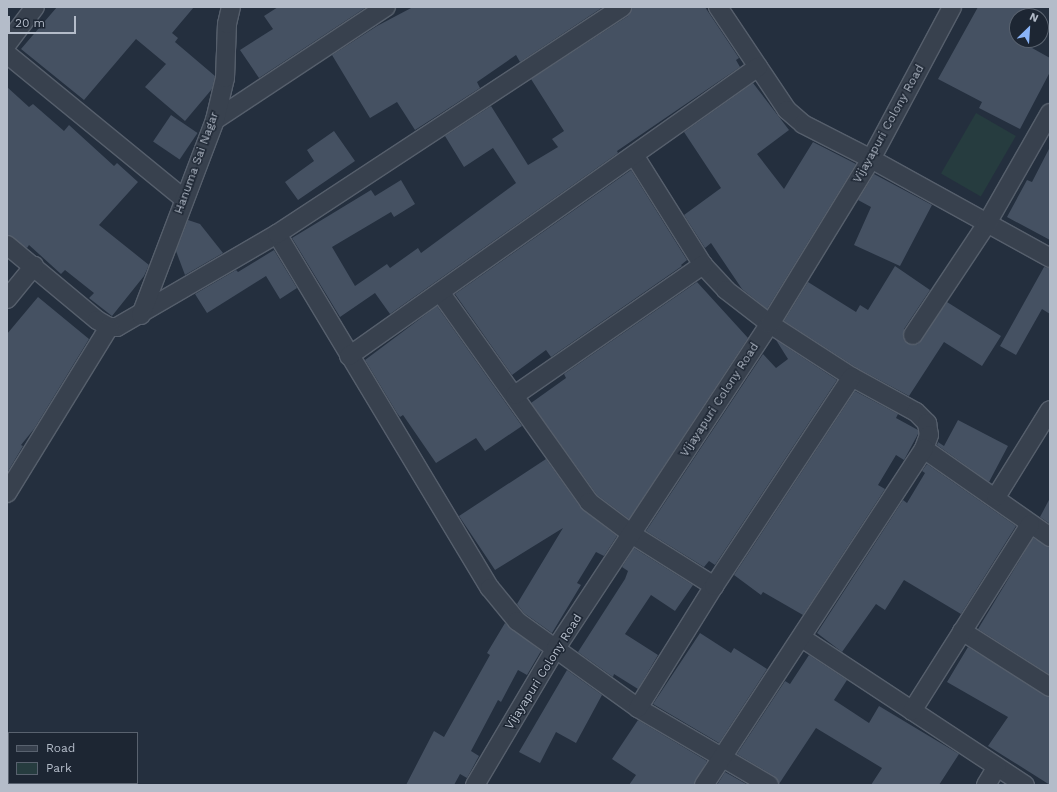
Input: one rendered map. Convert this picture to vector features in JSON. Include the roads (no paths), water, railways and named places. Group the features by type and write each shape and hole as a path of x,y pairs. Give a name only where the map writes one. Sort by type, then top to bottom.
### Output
{"street":[{"path":"7,44 35,7"},
{"name":"Hanuma Sai Nagar","path":"141,314 215,120 225,78 227,24 231,7"},
{"path":"215,120 386,7"},
{"path":"7,245 34,266 96,320 109,327 117,327 277,234 622,7"},
{"path":"718,7 787,110 803,124 871,159 986,225 1050,258"},
{"name":"Vijayapuri Colony Road","path":"475,785 556,648 633,535 770,324 871,159 952,7"},
{"path":"7,54 184,199"},
{"path":"350,356 758,67"},
{"path":"913,335 986,225 1050,113"},
{"path":"634,155 703,265 726,290 770,324 852,377 916,412 927,423 929,435 924,449 802,638 704,785"},
{"path":"277,234 490,588 517,621 638,708 769,785"},
{"path":"515,395 703,265"},
{"path":"7,299 34,266"},
{"path":"440,292 515,395 589,502 633,535 714,586"},
{"path":"7,493 109,327"},
{"path":"638,708 714,586 852,377"},
{"path":"996,498 1050,410"},
{"path":"924,449 996,498 1030,524 1050,536"},
{"path":"912,711 1030,524"},
{"path":"962,631 1050,688"},
{"path":"802,638 1025,785"},
{"path":"986,785 997,767"}]}
